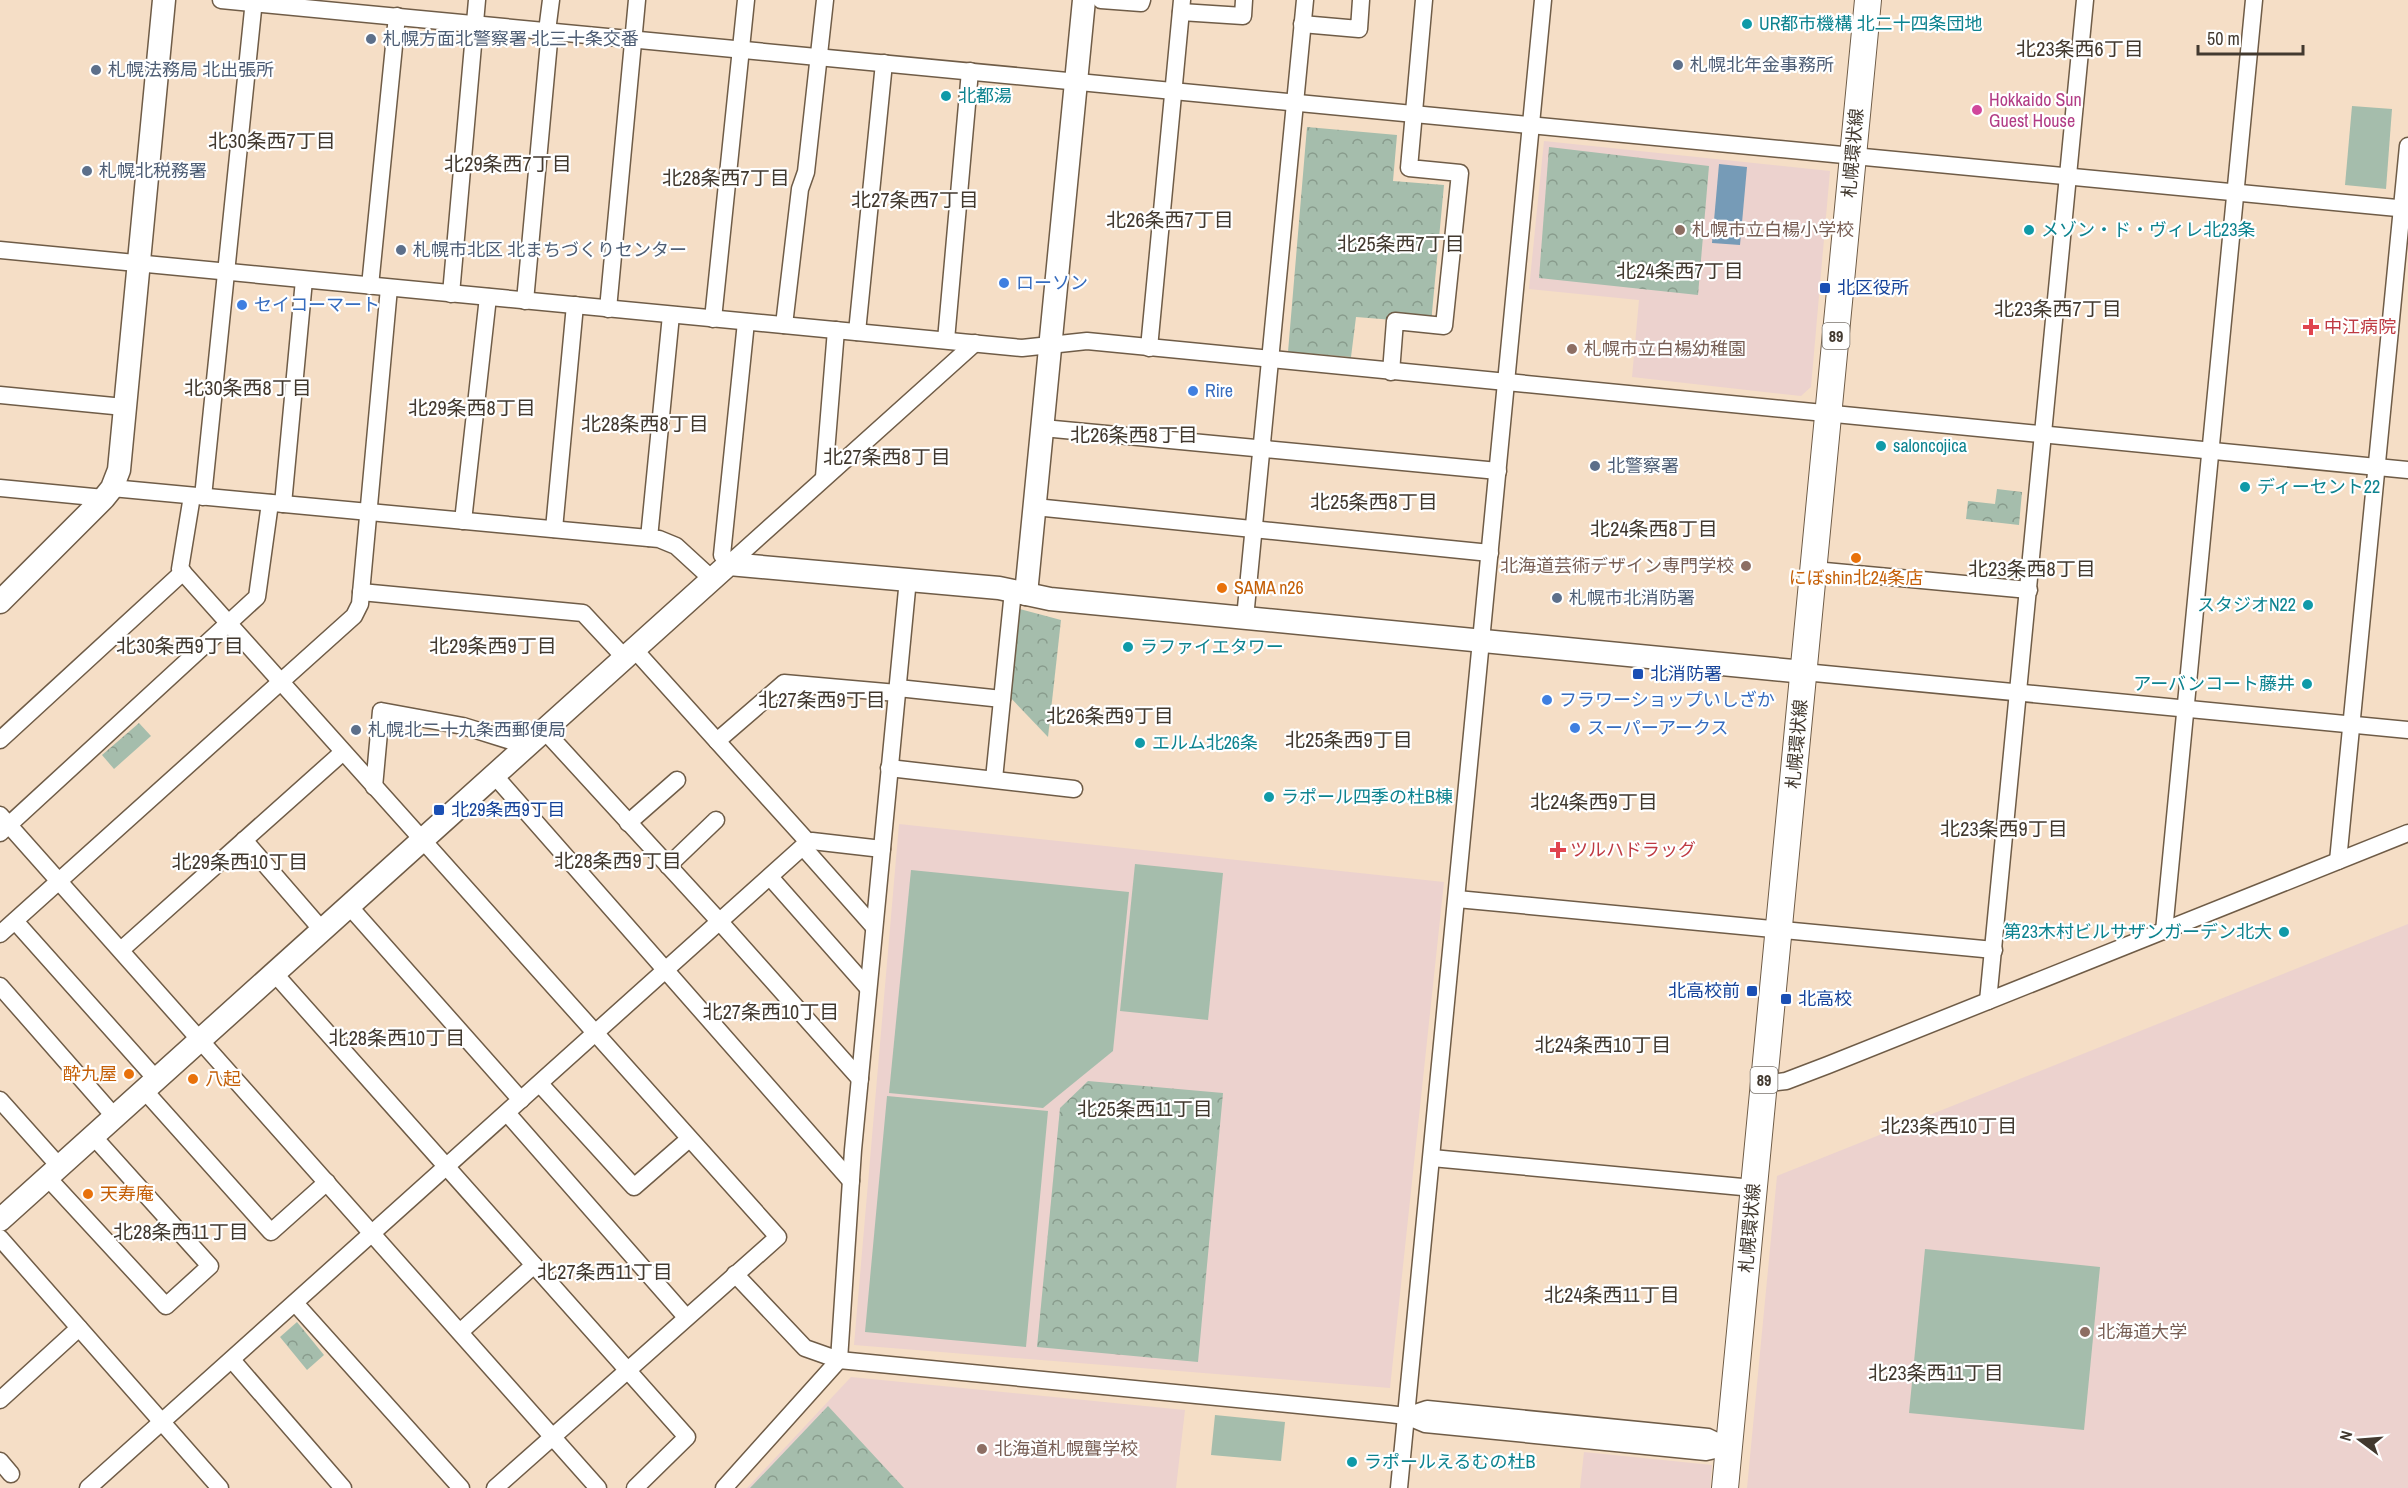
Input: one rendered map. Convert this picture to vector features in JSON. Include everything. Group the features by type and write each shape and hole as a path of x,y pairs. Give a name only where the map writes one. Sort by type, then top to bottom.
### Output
{"main road":[{"name":"札幌環状線","path":"1725,1488 1868,0"}],"street":[{"path":"0,602 108,493 118,470 164,0"},
{"path":"221,0 389,10 475,24 2405,209"},
{"path":"450,294 477,0"},
{"path":"525,301 551,0"},
{"path":"608,309 638,0"},
{"path":"713,319 746,0"},
{"path":"784,325 800,189 806,171 825,0"},
{"path":"994,779 1002,699 1035,507 1084,0"},
{"path":"1101,0 1141,3 1142,0"},
{"path":"1149,348 1182,6 1243,16 1244,0"},
{"path":"1245,618 1305,0"},
{"path":"1302,24 1359,29 1361,0"},
{"path":"1391,372 1395,321 1444,326 1460,173 1408,168 1424,0"},
{"path":"1399,1488 1543,0"},
{"path":"1988,1001 2085,0"},
{"path":"2164,931 2254,0"},
{"path":"254,2 226,272 197,496 180,569 778,1237 495,1488"},
{"path":"370,286 389,10"},
{"path":"857,332 884,63"},
{"path":"946,340 970,71"},
{"path":"2338,861 2405,209 2408,147"},
{"path":"0,250 1022,348 1087,341 2408,470"},
{"path":"304,280 277,503 257,597 229,625 3,824 59,881 121,950 598,1488"},
{"path":"0,934 354,616 360,604 389,288"},
{"path":"463,521 488,297"},
{"path":"554,529 575,305"},
{"path":"649,538 671,315"},
{"path":"721,571 746,322"},
{"path":"824,477 836,330"},
{"path":"0,1220 975,343"},
{"path":"0,395 124,407"},
{"path":"1043,428 1498,471"},
{"path":"0,488 197,496 659,539 721,571 908,579 999,588 1050,599 2408,730"},
{"path":"1035,507 1490,553"},
{"path":"1814,570 2029,590"},
{"path":"0,740 183,572"},
{"path":"724,1488 839,1360 851,1181 868,988 908,579"},
{"path":"361,592 583,613 629,653 717,741 874,927"},
{"path":"717,741 784,682 1002,699"},
{"path":"374,787 381,711 463,726 527,746"},
{"path":"544,730 860,1079"},
{"path":"121,950 343,752"},
{"path":"890,768 1074,789"},
{"path":"494,775 851,1181"},
{"path":"628,823 677,780"},
{"path":"668,866 716,820"},
{"path":"1763,1084 1786,1081 2408,833"},
{"path":"244,840 322,930"},
{"path":"88,1488 806,844 812,841 882,849"},
{"path":"770,877 868,988"},
{"path":"1457,899 1994,950"},
{"path":"348,906 521,1100"},
{"path":"15,921 271,1232 327,1182"},
{"path":"275,974 687,1437 635,1488"},
{"path":"0,986 114,1116"},
{"path":"540,1084 634,1187 689,1138"},
{"path":"0,1100 53,1172 166,1306 210,1266 93,1136"},
{"path":"507,1113 686,1317"},
{"path":"1432,1158 1753,1188"},
{"path":"0,1238 220,1488"},
{"path":"460,1332 534,1265"},
{"path":"735,1274 805,1348 839,1360 1407,1416 1425,1424 1593,1441 1706,1452 1729,1447"},
{"path":"295,1303 461,1488"},
{"path":"0,1400 79,1328"},
{"path":"232,1360 343,1488"},
{"path":"0,1461 11,1474"}],"shaded area":[{"name":"札幌市立白楊小学校","path":"1544,141 1830,171 1811,387 1801,396 1632,377 1639,300 1529,289"},
{"path":"899,824 1444,882 1390,1388 854,1345"},
{"name":"北海道大学","path":"2408,924 2408,1488 1747,1488 1777,1176"},
{"name":"北海道札幌聾学校","path":"851,1377 1185,1410 1176,1488 747,1488"},
{"path":"1584,1452 1712,1465 1710,1488 1580,1488"}],"green space":[{"path":"2352,106 2392,109 2386,189 2345,185"},
{"path":"1307,127 1397,135 1393,181 1444,185 1431,323 1356,317 1351,357 1288,352"},
{"path":"1549,147 1709,166 1698,295 1539,278"},
{"path":"1997,489 2022,492 2019,525 1966,519 1968,501 1995,504"},
{"path":"1016,608 1061,620 1048,737 1006,693"},
{"path":"139,723 151,736 114,769 102,755"},
{"path":"1135,864 1223,873 1208,1020 1120,1011"},
{"path":"911,870 1129,892 1113,1051 1043,1108 889,1093"},
{"path":"1088,1081 1223,1093 1198,1362 1037,1347 1060,1108"},
{"path":"887,1096 1048,1111 1026,1347 865,1332"},
{"path":"1925,1249 2100,1267 2084,1430 1909,1413"},
{"path":"297,1322 324,1355 307,1370 280,1337"},
{"path":"828,1406 904,1488 750,1488"},
{"path":"1215,1415 1285,1422 1281,1461 1211,1455"}],"water":[{"path":"1719,164 1747,167 1740,245 1712,243"}],"place":[{"name":"UR都市機構 北二十四条団地","path":"1747,24"},
{"name":"札幌方面北警察署 北三十条交番","path":"371,39"},
{"name":"札幌北年金事務所","path":"1678,65"},
{"name":"札幌法務局 北出張所","path":"96,70"},
{"name":"北都湯","path":"946,96"},
{"name":"Hokkaido Sun Guest House","path":"1977,110"},
{"name":"札幌北税務署","path":"87,171"},
{"name":"札幌市立白楊小学校","path":"1680,230"},
{"name":"メゾン・ド・ヴィレ北23条","path":"2029,230"},
{"name":"札幌市北区 北まちづくりセンター","path":"401,250"},
{"name":"ローソン","path":"1004,283"},
{"name":"北区役所","path":"1825,288"},
{"name":"セイコーマート","path":"242,305"},
{"name":"中江病院","path":"2311,327"},
{"name":"札幌市立白楊幼稚園","path":"1572,349"},
{"name":"Rire","path":"1193,391"},
{"name":"saloncojica","path":"1881,446"},
{"name":"北警察署","path":"1595,466"},
{"name":"ディーセント22","path":"2245,487"},
{"name":"にぼshin北24条店","path":"1856,558"},
{"name":"北海道芸術デザイン専門学校","path":"1746,566"},
{"name":"SAMA n26","path":"1222,588"},
{"name":"札幌市北消防署","path":"1557,598"},
{"name":"スタジオN22","path":"2308,605"},
{"name":"ラファイエタワー","path":"1128,647"},
{"name":"北消防署","path":"1638,674"},
{"name":"アーバンコート藤井","path":"2307,684"},
{"name":"フラワーショップいしざか","path":"1547,700"},
{"name":"スーパーアークス","path":"1575,728"},
{"name":"札幌北二十九条西郵便局","path":"356,730"},
{"name":"エルム北26条","path":"1140,743"},
{"name":"ラポール四季の杜B棟","path":"1269,797"},
{"name":"北29条西9丁目","path":"439,810"},
{"name":"ツルハドラッグ","path":"1558,850"},
{"name":"第23木村ビルサザンガーデン北大","path":"2284,932"},
{"name":"北高校前","path":"1752,991"},
{"name":"北高校","path":"1786,999"},
{"name":"酔九屋","path":"129,1074"},
{"name":"八起","path":"193,1079"},
{"name":"天寿庵","path":"88,1194"},
{"name":"北海道大学","path":"2085,1332"},
{"name":"北海道札幌聾学校","path":"982,1449"},
{"name":"ラポールえるむの杜B","path":"1352,1462"}],"district":[{"name":"北23条西6丁目","path":"2080,49"},
{"name":"北30条西7丁目","path":"272,141"},
{"name":"北29条西7丁目","path":"508,164"},
{"name":"北28条西7丁目","path":"726,178"},
{"name":"北27条西7丁目","path":"915,200"},
{"name":"北26条西7丁目","path":"1170,220"},
{"name":"北25条西7丁目","path":"1401,244"},
{"name":"北24条西7丁目","path":"1680,271"},
{"name":"北23条西7丁目","path":"2058,309"},
{"name":"北30条西8丁目","path":"248,388"},
{"name":"北29条西8丁目","path":"472,408"},
{"name":"北28条西8丁目","path":"645,424"},
{"name":"北26条西8丁目","path":"1134,435"},
{"name":"北27条西8丁目","path":"887,457"},
{"name":"北25条西8丁目","path":"1374,502"},
{"name":"北24条西8丁目","path":"1654,529"},
{"name":"北23条西8丁目","path":"2032,569"},
{"name":"北30条西9丁目","path":"180,646"},
{"name":"北29条西9丁目","path":"493,646"},
{"name":"北27条西9丁目","path":"822,700"},
{"name":"北26条西9丁目","path":"1110,716"},
{"name":"北25条西9丁目","path":"1349,740"},
{"name":"北24条西9丁目","path":"1594,802"},
{"name":"北23条西9丁目","path":"2004,829"},
{"name":"北28条西9丁目","path":"618,861"},
{"name":"北29条西10丁目","path":"240,862"},
{"name":"北27条西10丁目","path":"771,1012"},
{"name":"北28条西10丁目","path":"397,1038"},
{"name":"北24条西10丁目","path":"1603,1045"},
{"name":"北25条西11丁目","path":"1145,1109"},
{"name":"北23条西10丁目","path":"1949,1126"},
{"name":"北28条西11丁目","path":"181,1232"},
{"name":"北27条西11丁目","path":"605,1272"},
{"name":"北24条西11丁目","path":"1612,1295"},
{"name":"北23条西11丁目","path":"1936,1373"}]}
